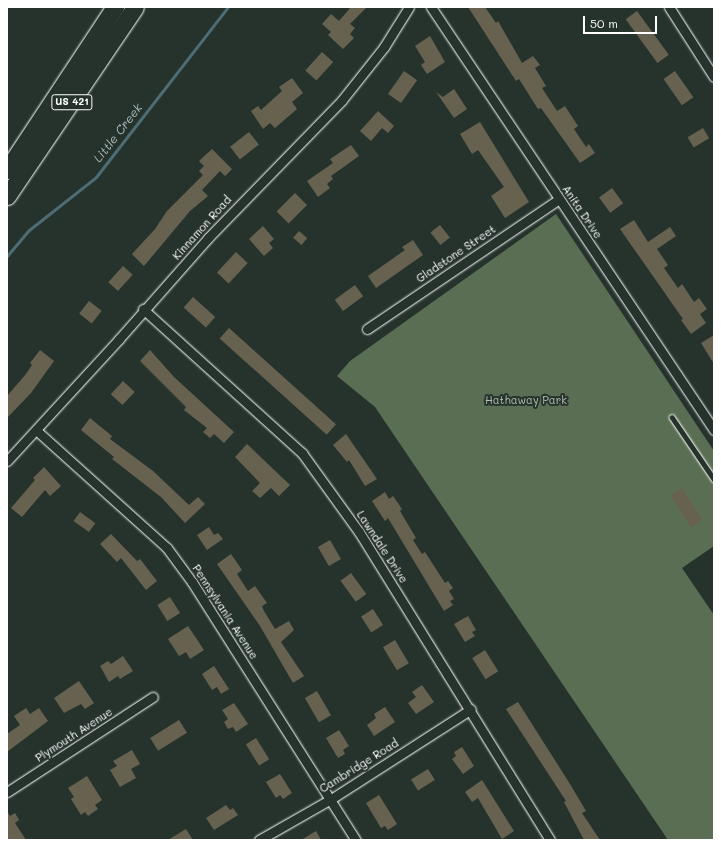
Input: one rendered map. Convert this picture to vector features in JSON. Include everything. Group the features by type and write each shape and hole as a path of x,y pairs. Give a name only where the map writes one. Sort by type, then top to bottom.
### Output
{"highway":[{"name":"US 421","path":"7,170 115,7"},
{"name":"US 421","path":"7,196 135,7"}],"street":[{"name":"Kinnamon Road","path":"7,461 119,339 143,309 266,176 297,149 342,100 364,74 409,7"},
{"name":"Anita Drive","path":"431,7 714,430"},
{"path":"669,7 714,77"},
{"name":"Gladstone Street","path":"367,329 559,199"},
{"name":"Lawndale Drive","path":"143,309 302,453 359,532 471,709 550,840"},
{"name":"Pennsylvania Avenue","path":"36,430 167,548 192,582 356,840"},
{"name":"Plymouth Avenue","path":"7,792 153,697"},
{"name":"Cambridge Road","path":"259,840 331,799 471,709"}],"lane":[{"path":"672,417 714,479"}],"green space":[{"name":"Hathaway Park","path":"556,214 714,451 714,546 682,568 714,615 714,840 668,840 375,407 337,376 350,361"}],"building":[{"path":"351,7 367,7 350,24 355,28 350,34 354,38 343,49 328,35 331,32 322,24 331,14 339,21"},
{"path":"468,7 485,7 496,23 498,21 522,63 533,56 540,65 535,68 546,86 542,88 557,111 565,106 578,126 574,129 586,147 589,144 595,153 580,163 541,108 538,109 519,79 516,81"},
{"path":"637,11 669,55 657,63 626,19"},
{"path":"430,36 445,62 427,74 421,65 425,62 415,46"},
{"path":"322,52 333,62 316,81 305,71"},
{"path":"404,71 417,80 401,103 388,94"},
{"path":"675,71 693,97 682,105 664,79"},
{"path":"292,78 303,93 292,102 297,109 275,128 270,123 263,129 251,111 258,106 261,110 282,91 279,87"},
{"path":"454,89 467,109 454,118 436,92 443,97"},
{"path":"378,111 394,126 388,133 382,128 371,141 360,131"},
{"path":"480,122 529,202 505,218 491,196 504,187 478,150 472,154 460,134"},
{"path":"703,128 709,138 694,148 688,137"},
{"path":"249,132 259,145 240,159 230,147"},
{"path":"351,145 359,156 331,176 333,179 327,184 330,188 318,197 307,181 333,163 330,159"},
{"path":"212,149 232,169 225,176 220,171 202,190 208,196 190,211 144,266 132,254 155,229 167,211 203,175 199,171 204,166 199,161"},
{"path":"612,188 623,203 610,213 599,197"},
{"path":"295,193 307,205 289,223 277,211"},
{"path":"634,220 648,242 670,227 676,236 657,249 668,265 664,268 678,288 682,284 694,302 699,298 707,309 700,314 706,323 691,334 681,320 683,319 620,229"},
{"path":"440,225 450,238 440,245 431,232"},
{"path":"263,226 274,239 269,243 273,248 264,256 249,239"},
{"path":"299,231 307,238 301,245 293,238"},
{"path":"413,240 423,255 376,288 368,276 405,250 402,247"},
{"path":"236,252 248,263 229,283 217,272"},
{"path":"123,266 133,275 118,291 108,282"},
{"path":"355,285 363,296 343,311 335,300"},
{"path":"193,297 215,317 206,327 184,307"},
{"path":"89,301 102,311 92,323 79,314"},
{"path":"229,328 336,424 327,435 220,338"},
{"path":"714,335 714,364 701,343"},
{"path":"40,350 54,361 31,393 7,418 7,396 26,374 32,365 30,363"},
{"path":"150,350 174,377 234,432 224,443 214,434 210,438 203,432 207,428 184,410 186,407 140,361"},
{"path":"123,381 135,392 122,405 111,394"},
{"path":"90,418 112,436 110,439 153,471 189,505 198,497 205,504 185,523 161,497 112,459 114,457 81,430"},
{"path":"346,434 377,479 365,486 349,460 347,462 333,445"},
{"path":"247,444 290,485 279,496 271,488 260,498 252,491 260,483 235,457"},
{"path":"44,467 61,486 50,496 45,490 22,517 11,508 35,480 33,478"},
{"path":"682,488 703,520 691,527 670,496"},
{"path":"385,492 389,499 393,496 402,509 400,511 416,538 413,540 422,554 425,552 445,583 448,581 453,588 449,591 454,599 450,601 453,605 444,611 388,518 385,521 372,501"},
{"path":"80,512 95,523 89,532 74,521"},
{"path":"209,527 214,535 218,533 223,539 207,550 197,535"},
{"path":"111,534 137,561 140,559 157,581 146,590 121,558 117,562 100,544"},
{"path":"330,540 341,559 329,566 318,547"},
{"path":"231,554 242,570 237,574 248,591 255,586 267,603 262,606 275,629 289,621 294,630 281,642 304,676 293,683 260,626 217,564"},
{"path":"351,573 366,594 356,602 340,581"},
{"path":"170,597 180,613 167,621 157,605"},
{"path":"373,609 383,625 371,633 361,616"},
{"path":"468,616 476,630 472,632 475,636 465,642 454,624"},
{"path":"188,626 204,650 190,659 186,652 179,656 168,639"},
{"path":"395,640 409,663 397,670 383,647"},
{"path":"485,650 498,671 486,679 472,658"},
{"path":"123,656 133,671 120,679 118,676 109,682 100,666 108,661 111,664"},
{"path":"214,666 229,689 221,694 217,687 212,690 202,674"},
{"path":"79,681 94,703 85,709 81,704 64,713 54,698"},
{"path":"422,685 434,702 416,714 408,703 416,697 412,692"},
{"path":"317,691 331,715 319,722 305,698"},
{"path":"518,702 570,784 586,811 582,813 600,840 584,840 564,802 566,801 506,709"},
{"path":"234,703 248,724 236,732 233,727 228,729 224,722 228,719 222,710"},
{"path":"385,707 395,722 374,736 367,725 376,718 374,714"},
{"path":"26,708 30,714 39,708 48,721 7,752 7,734 20,725 14,716"},
{"path":"179,720 187,733 158,751 150,738"},
{"path":"339,730 349,746 343,750 345,754 338,758 326,738"},
{"path":"256,738 269,759 259,766 246,744"},
{"path":"462,747 474,766 463,774 452,759 456,756 454,752"},
{"path":"132,750 140,764 131,769 136,778 120,787 110,770 117,766 113,761"},
{"path":"428,769 435,780 418,791 411,780"},
{"path":"280,774 292,793 283,799 280,795 276,798 266,782"},
{"path":"87,776 102,800 95,805 98,809 88,816 85,812 81,815 71,799 74,797 68,788"},
{"path":"482,780 514,831 502,839 478,798 472,802 465,792"},
{"path":"379,795 397,824 388,830 385,826 381,828 366,803"},
{"path":"226,805 230,810 233,808 238,815 214,830 206,818"},
{"path":"7,811 10,816 15,813 19,820 15,823 26,840 7,840"},
{"path":"186,829 193,840 168,840"},
{"path":"316,831 321,840 301,840"}],"waterway":[{"name":"Little Creek","path":"7,256 29,230 96,177 228,7"}]}
